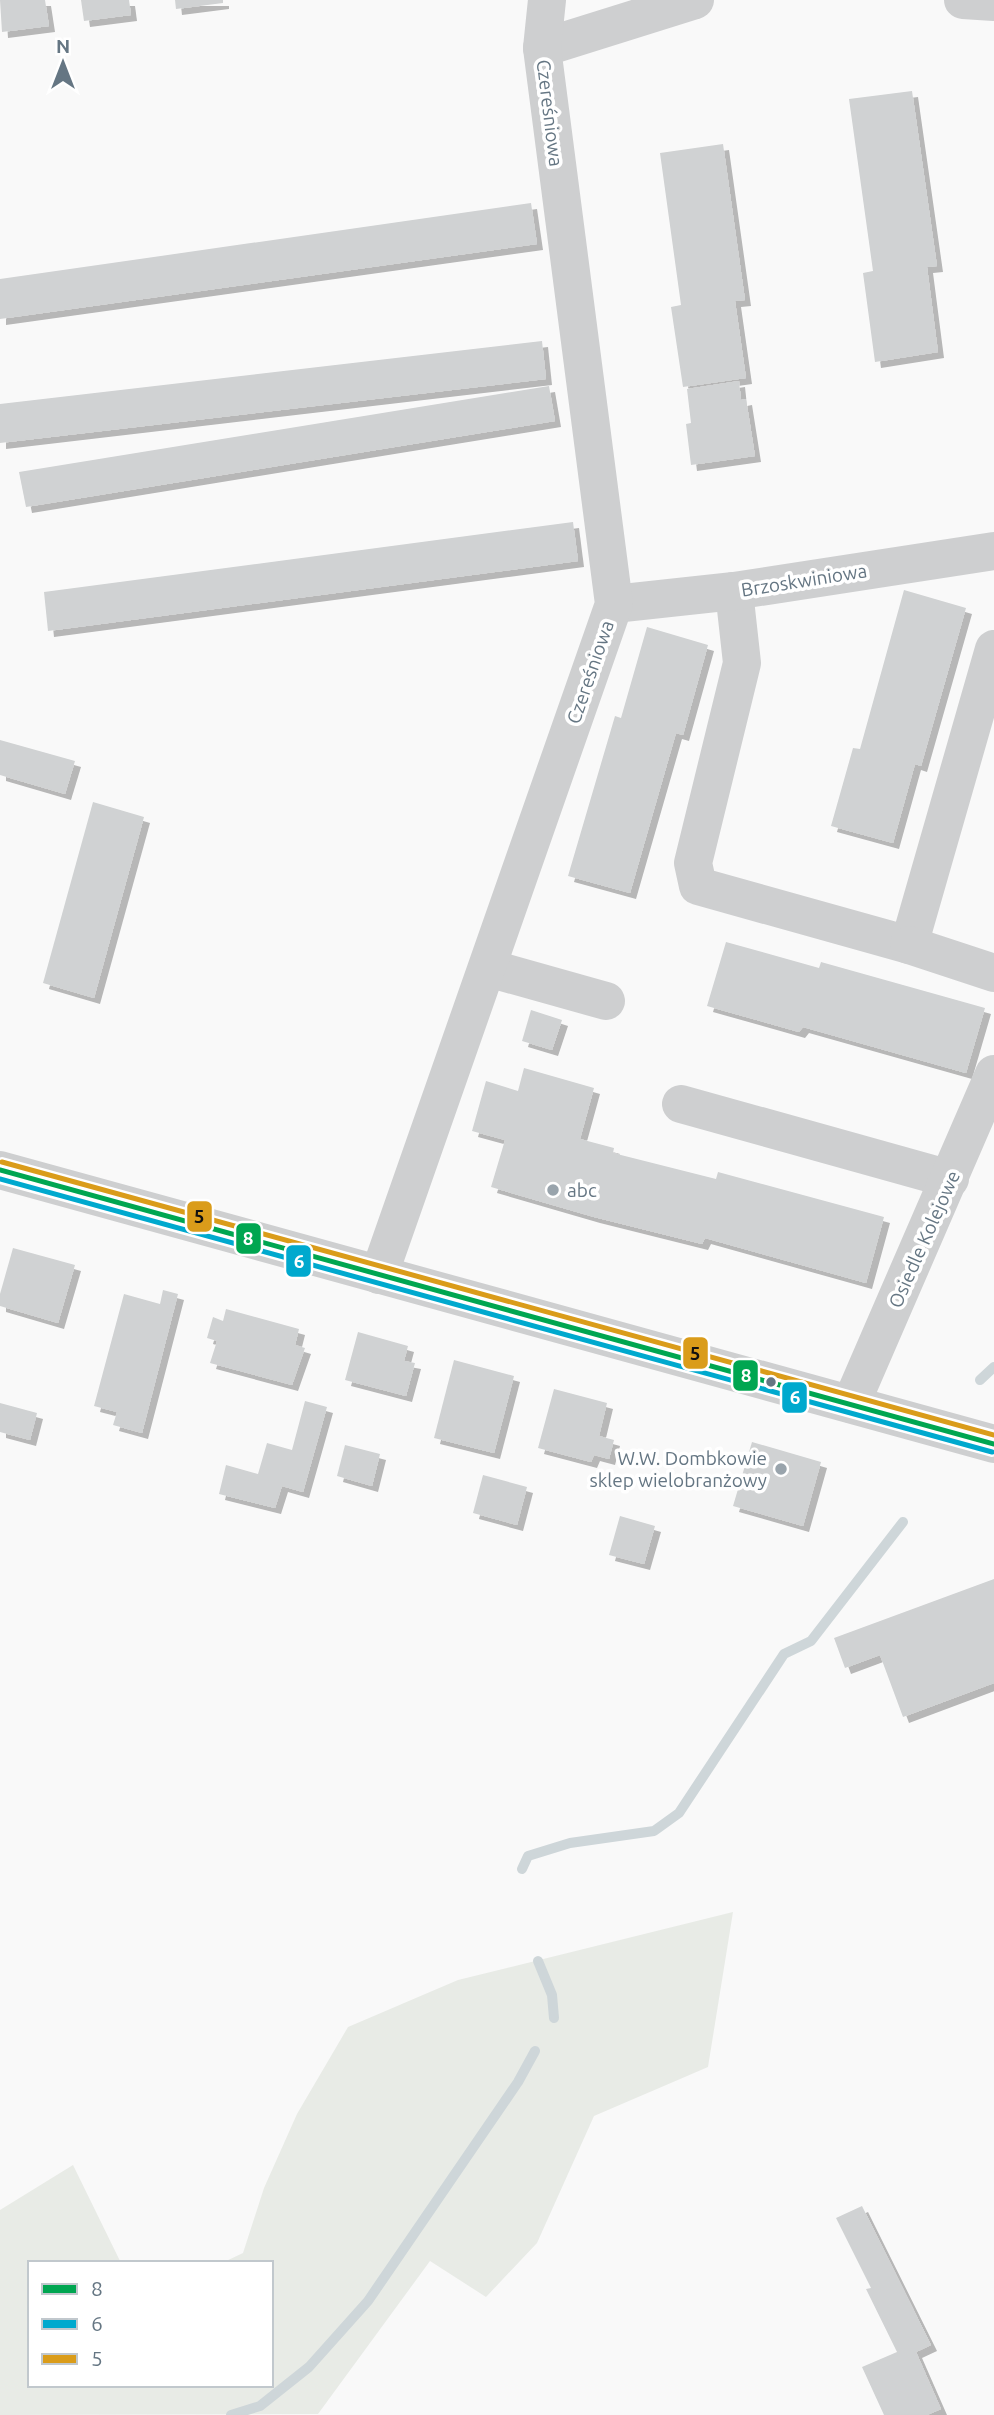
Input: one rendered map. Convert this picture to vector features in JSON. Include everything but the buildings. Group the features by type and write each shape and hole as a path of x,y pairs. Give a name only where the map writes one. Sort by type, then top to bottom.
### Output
{"street":[{"name":"Czereśniowa","path":"379,1275 614,604 542,48 547,0"},
{"path":"542,48 695,0"},
{"path":"962,0 994,2"},
{"name":"Brzoskwiniowa","path":"614,604 734,591 994,552"},
{"path":"734,591 742,663 693,863 698,886 994,973"},
{"path":"909,946 994,649"},
{"path":"488,968 606,1001"},
{"name":"Osiedle Kolejowe","path":"851,1404 994,1074"},
{"path":"681,1104 950,1179"},
{"path":"0,1171 994,1444"}],"shaded area":[{"path":"733,1912 708,2067 594,2116 537,2243 486,2297 430,2261 318,2414 0,2415 0,2210 73,2165 120,2261 28,2261 28,2387 273,2387 273,2261 226,2261 243,2253 264,2188 297,2114 348,2027 458,1980"}],"waterway":[{"path":"980,1380 994,1367"},
{"path":"522,1869 528,1856 570,1843 654,1831 679,1813 784,1654 811,1641 903,1522"},
{"path":"538,1961 552,1995 554,2018"},
{"path":"231,2415 260,2406 309,2367 368,2301 518,2082 535,2051"}],"transit line":[{"name":"5","path":"2,1162 994,1435"},
{"name":"8","path":"0,1170 994,1444"},
{"name":"6","path":"0,1179 992,1452"}],"place":[{"name":"abc","path":"553,1190"},
{"name":"W.W. Dombkowie sklep wielobranżowy","path":"781,1469"}]}
